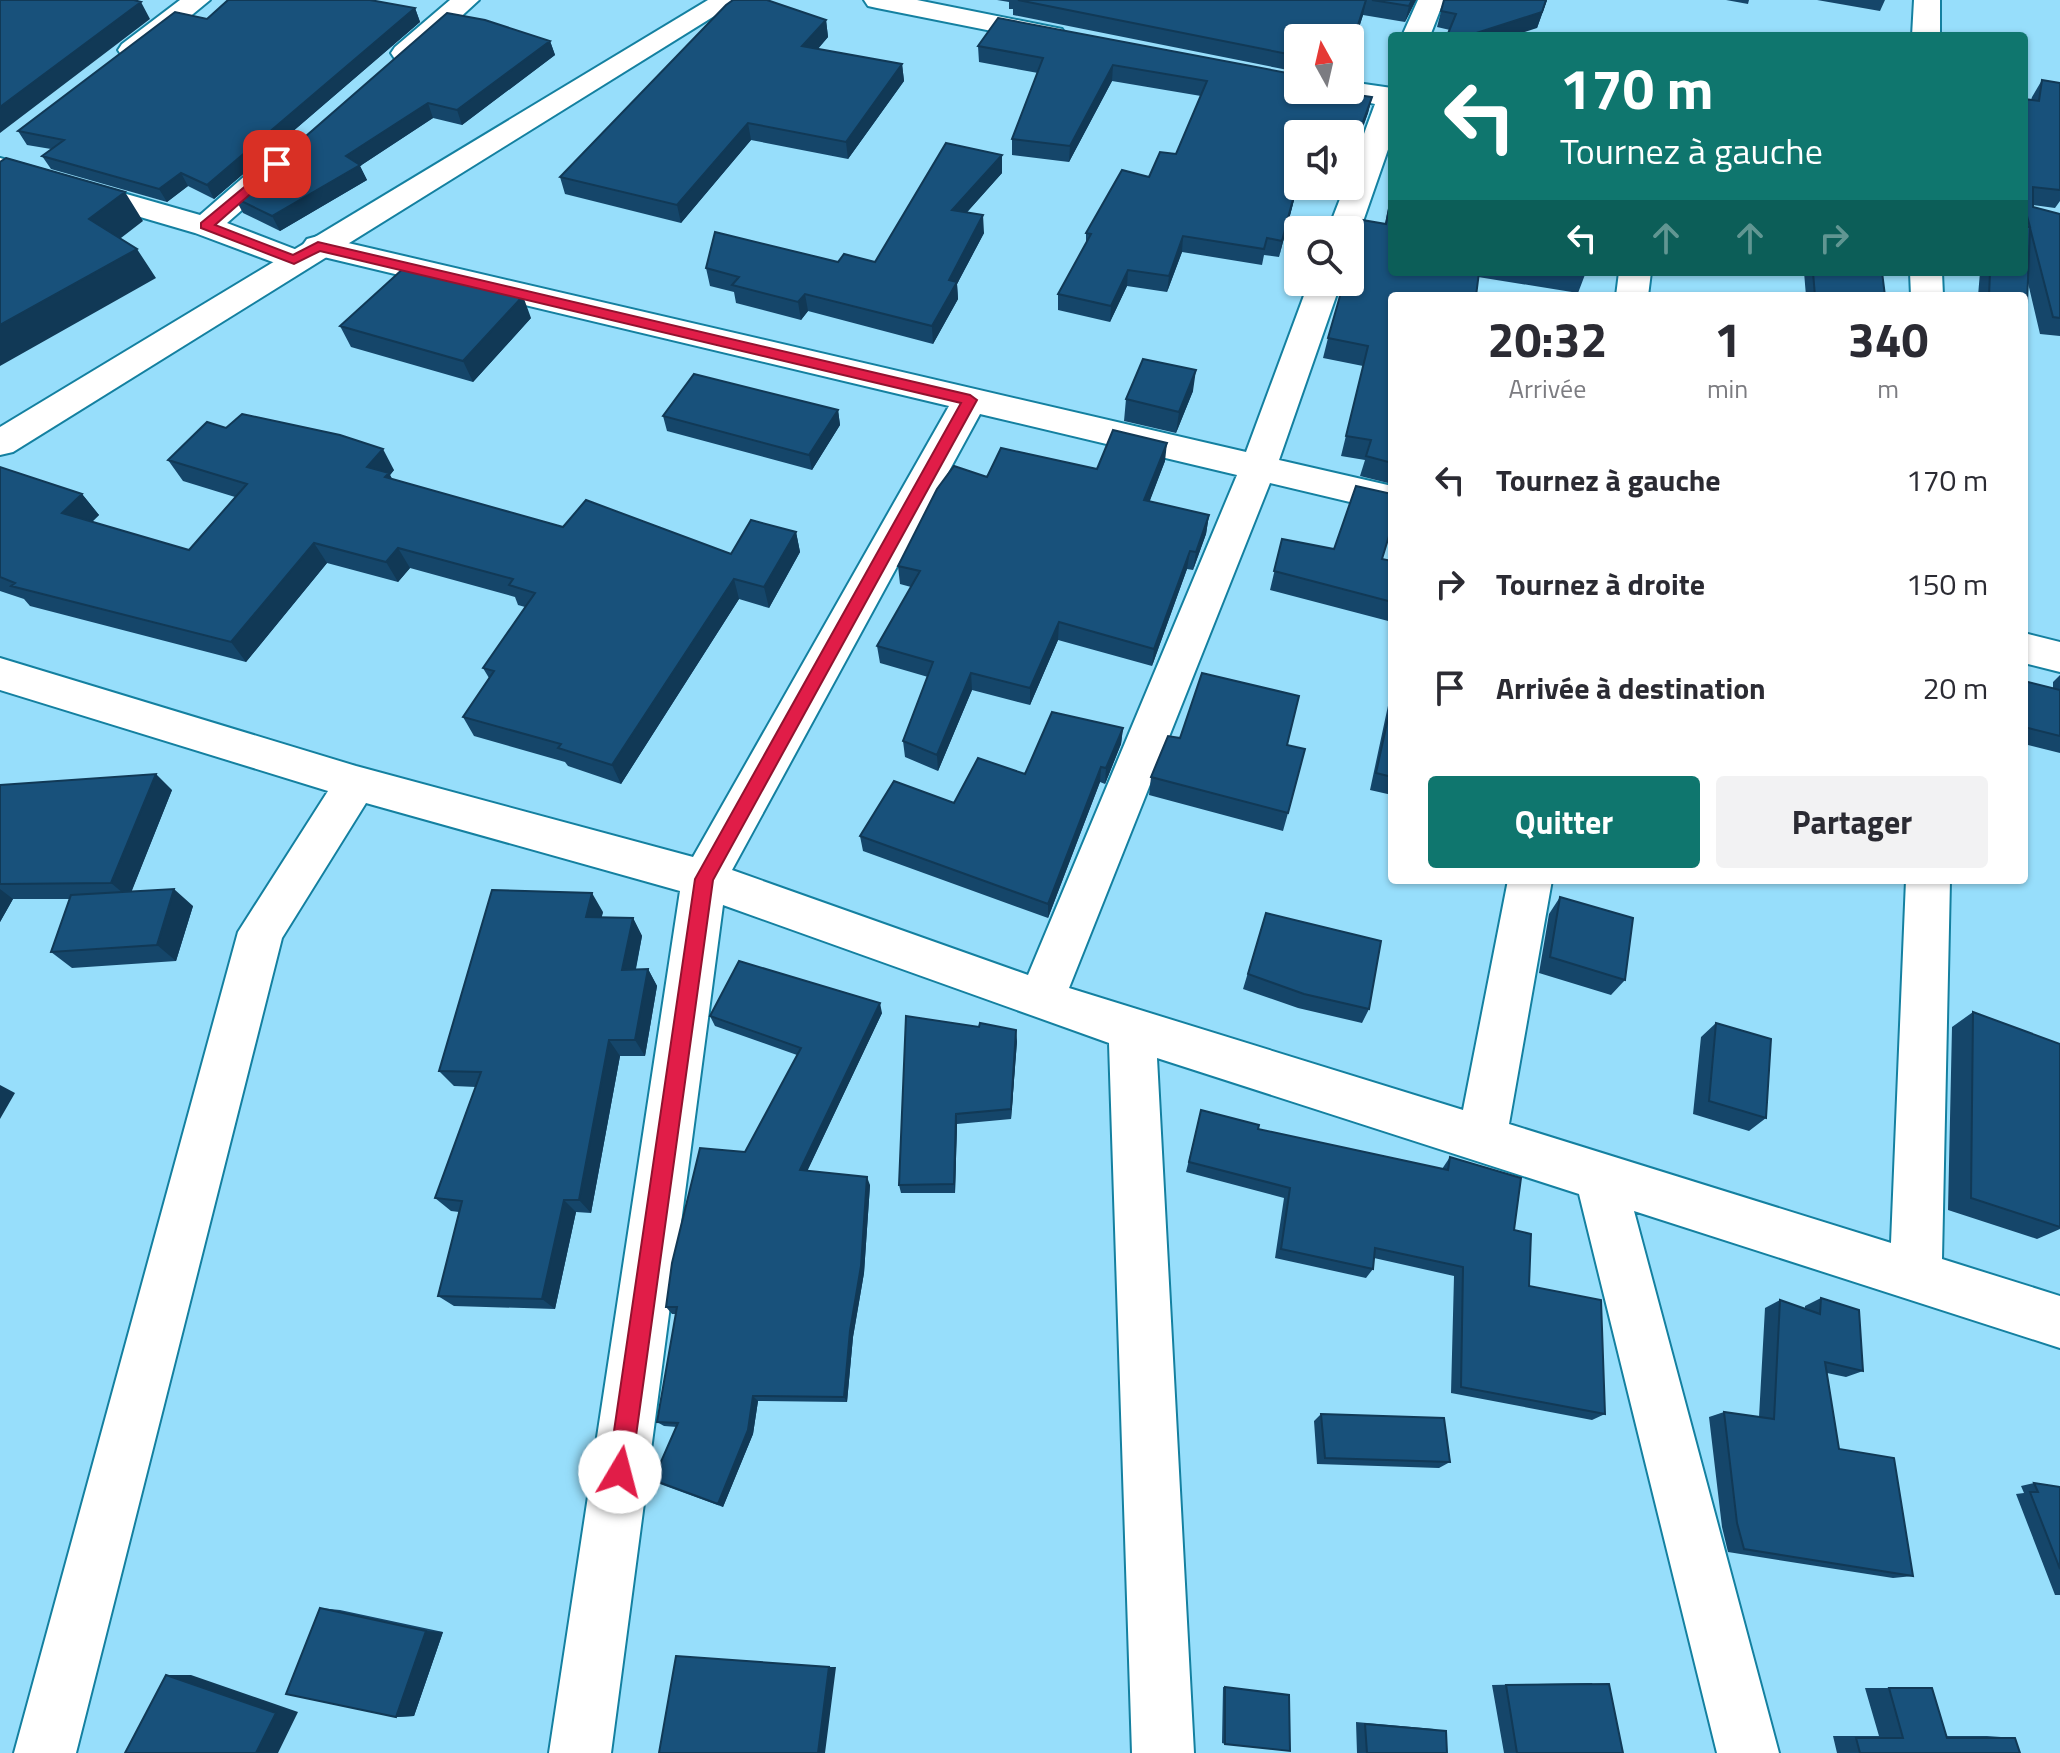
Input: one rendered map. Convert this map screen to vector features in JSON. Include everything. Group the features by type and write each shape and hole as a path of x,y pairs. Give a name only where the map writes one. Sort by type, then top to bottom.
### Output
{"street":[{"path":"111,66 197,0"},
{"path":"384,72 466,0"},
{"path":"0,443 306,253 727,0"},
{"path":"877,0 1074,39"},
{"path":"1418,32 1431,0"},
{"path":"1926,32 1927,0"},
{"path":"1364,93 1388,97"},
{"path":"1349,216 1388,109"},
{"path":"206,226 301,144"},
{"path":"4,153 206,226 306,253 970,400 1388,498"},
{"path":"1041,1000 1258,467 1320,296"},
{"path":"580,1753 704,879 970,400"},
{"path":"2028,649 2060,657"},
{"path":"4,686 704,879 1132,1030 2060,1322"},
{"path":"45,1753 261,932 356,783"},
{"path":"1482,1139 1529,884"},
{"path":"1916,1275 1928,884"},
{"path":"1132,1030 1163,1753"},
{"path":"1599,1175 1748,1753"}],"building":[{"path":"0,0 134,0 141,2 0,107"},
{"path":"228,0 370,0 415,8 207,185 181,173 159,189 42,156 64,140 18,131 175,12 207,19"},
{"path":"733,0 767,0 826,20 802,46 902,64 846,142 748,123 677,205 560,177 726,5"},
{"path":"1018,0 1366,0 1358,24 1284,24 1284,53"},
{"path":"1372,0 1412,0 1409,6"},
{"path":"1444,0 1546,0 1542,12 1480,32 1449,32 1456,14 1441,11"},
{"path":"447,13 485,20 550,41 457,110 428,103 346,156 360,165 272,216 235,198"},
{"path":"998,18 1284,72 1284,104 1364,104 1364,96 1372,97 1364,120 1284,120 1284,200 1293,200 1289,216 1284,216 1282,241 1267,238 1264,249 1183,236 1169,276 1128,270 1111,306 1058,294 1091,234 1086,233 1122,170 1149,177 1160,152 1176,154 1207,81 1113,65 1070,146 1012,139 1043,58 978,46"},
{"path":"2042,80 2060,83 2060,190 2033,187 2033,207 2060,214 2060,318 2053,317 2030,228 2027,292 1989,292 1990,276 2028,276 2028,100 2039,101"},
{"path":"946,143 1002,155 952,210 983,215 949,280 957,282 932,326 805,294 798,302 732,285 739,277 706,268 715,232 838,262 844,254 875,262"},
{"path":"6,158 125,192 89,219 137,249 0,325 0,162"},
{"path":"1388,214 1388,276 1478,276 1476,292 1388,292 1388,462 1366,456 1371,440 1346,436 1368,346 1328,338 1340,296 1364,296 1364,220 1386,224"},
{"path":"406,266 473,280 523,296 463,361 340,326"},
{"path":"1813,276 1882,276 1884,292 1815,292"},
{"path":"1143,359 1196,370 1179,412 1126,399"},
{"path":"694,374 838,410 809,455 663,416"},
{"path":"242,414 340,435 383,449 367,467 389,473 385,477 563,527 586,500 731,554 751,520 796,532 764,587 734,579 612,765 558,748 561,744 463,717 494,671 483,668 535,593 509,585 513,579 398,548 386,562 314,543 231,642 11,586 15,583 0,577 0,467 82,494 62,513 189,550 247,484 168,460 207,422 226,428"},
{"path":"1113,430 1167,443 1144,500 1209,515 1196,552 1190,551 1154,649 1059,622 1030,688 971,673 937,755 903,741 933,662 877,646 920,571 898,566 937,489 954,466 987,477 1001,448 1097,469"},
{"path":"1356,486 1388,493 1388,539 1382,559 1388,560 1388,601 1274,571 1282,539 1334,549"},
{"path":"1202,673 1299,696 1287,745 1305,749 1288,813 1151,777 1168,736 1180,738"},
{"path":"2028,682 2060,690 2060,736 2028,728"},
{"path":"1052,712 1123,728 1106,768 1101,767 1048,904 860,836 894,781 954,803 978,758 1025,774"},
{"path":"1388,718 1388,776 1376,773"},
{"path":"156,774 111,883 0,884 0,785"},
{"path":"174,889 157,945 51,952 71,895"},
{"path":"492,890 592,893 586,917 633,918 622,970 648,969 635,1040 609,1040 579,1200 564,1200 542,1299 438,1296 462,1201 435,1198 481,1072 439,1071"},
{"path":"1560,897 1633,918 1625,980 1550,957"},
{"path":"1266,913 1381,941 1369,1009 1304,994 1248,974"},
{"path":"739,961 880,1003 800,1170 867,1177 861,1266 850,1331 844,1397 753,1396 748,1430 718,1504 653,1480 678,1423 657,1422 677,1307 666,1307 672,1263 700,1148 745,1152 801,1048 710,1016"},
{"path":"1973,1012 2060,1044 2060,1227 1971,1198"},
{"path":"906,1016 1016,1030 1011,1109 956,1114 954,1184 899,1185"},
{"path":"1716,1023 1771,1039 1766,1118 1709,1101"},
{"path":"1201,1110 1259,1125 1258,1129 1448,1170 1450,1157 1521,1178 1514,1230 1531,1234 1529,1286 1601,1300 1605,1414 1461,1387 1463,1267 1375,1248 1373,1269 1281,1249 1290,1188 1189,1162"},
{"path":"1821,1298 1859,1310 1863,1371 1825,1362 1839,1449 1894,1458 1913,1576 1744,1549 1737,1523 1724,1412 1774,1419 1780,1300 1820,1314"},
{"path":"1321,1414 1444,1418 1450,1462 1325,1458"},
{"path":"2034,1483 2060,1487 2060,1569 2030,1492 2038,1492"},
{"path":"320,1608 426,1631 396,1717 286,1694"},
{"path":"676,1656 829,1667 818,1753 659,1753"},
{"path":"166,1675 276,1713 256,1753 125,1753"},
{"path":"1609,1684 1623,1753 1517,1753 1506,1685"},
{"path":"1225,1687 1289,1695 1290,1751 1225,1744"},
{"path":"1889,1688 1932,1688 1947,1738 2015,1738 2020,1753 1860,1753 1856,1738 1903,1738"},
{"path":"1365,1724 1446,1731 1447,1753 1367,1753"}],"route":[{"path":"277,164 206,226 294,260 318,246 970,400 704,879 620,1472"}]}
